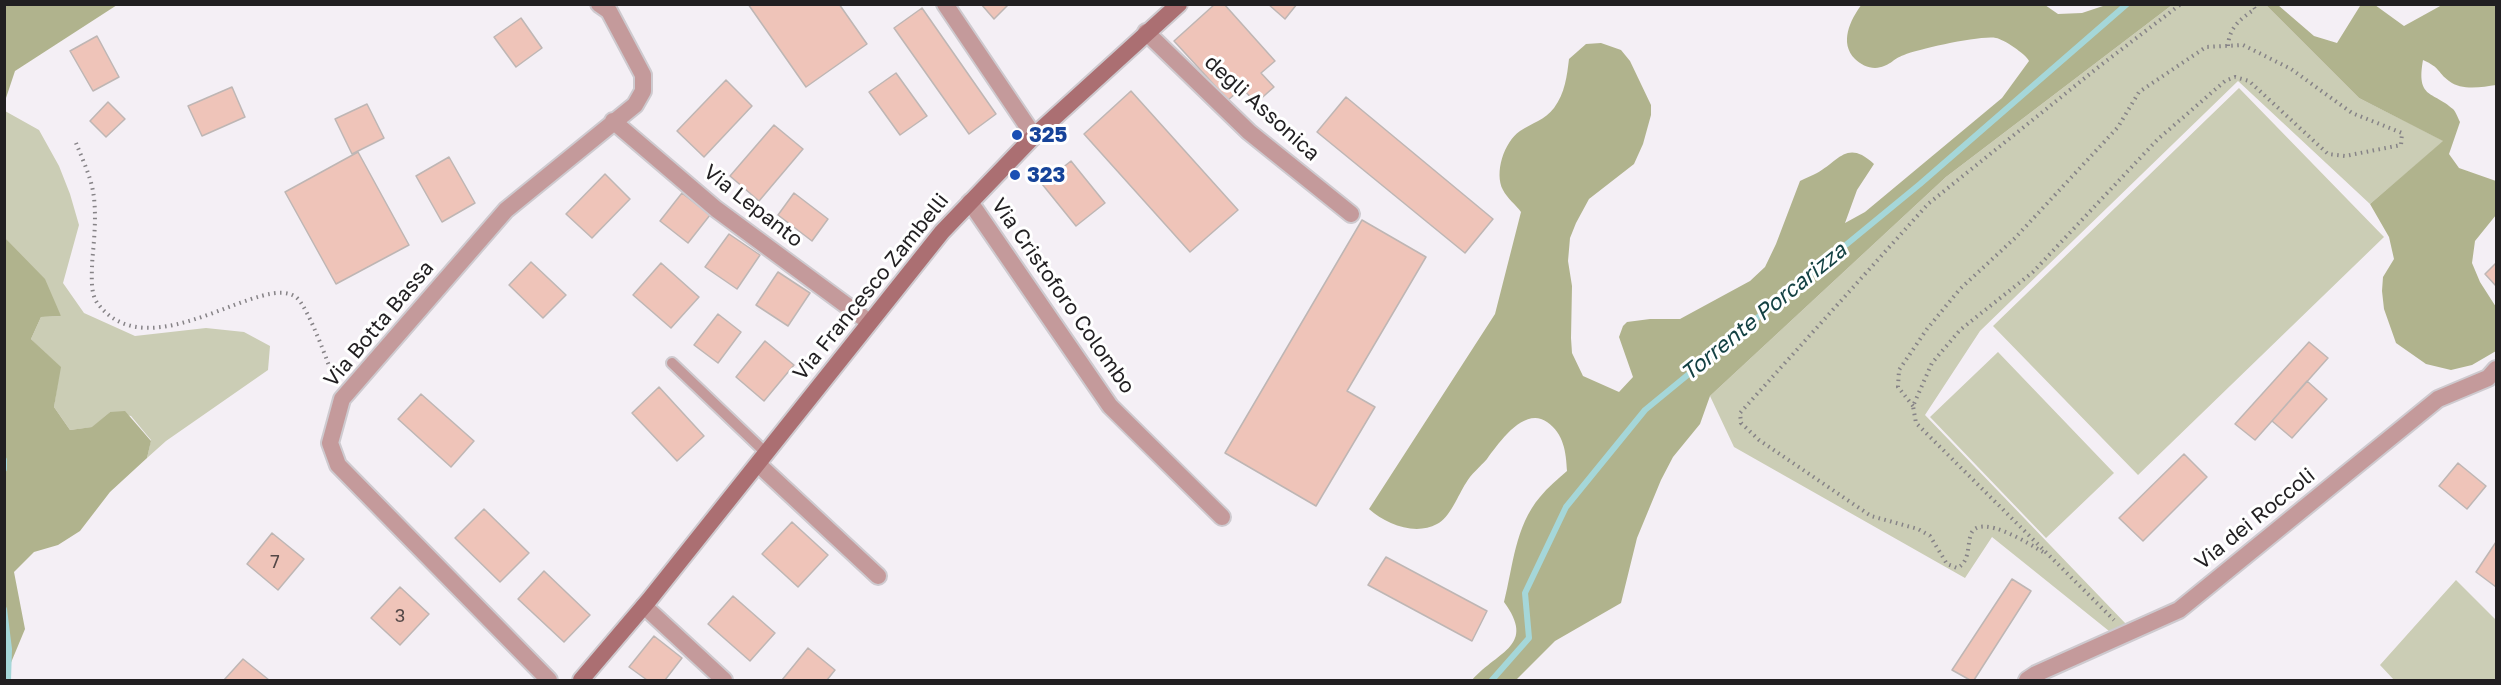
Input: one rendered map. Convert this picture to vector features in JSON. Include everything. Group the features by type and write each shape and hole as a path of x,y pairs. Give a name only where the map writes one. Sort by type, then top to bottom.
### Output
{"main road":[{"name":"Via Francesco Zambelli","path":"581,681 644,606 942,232 1030,140 1179,4"}],"street":[{"name":"Via Botta Bassa","path":"549,681 338,465 330,442 342,399 506,210 635,105 643,91 643,75 609,11 599,4"},
{"path":"945,4 1030,140"},
{"name":"degli Assonica","path":"1146,32 1249,132 1351,214"},
{"name":"Via Lepanto","path":"613,121 716,209 869,322"},
{"name":"Via Cristoforo Colombo","path":"970,202 1110,406 1222,517"},
{"name":"Via dei Roccoli","path":"2027,681 2036,674 2179,610 2438,399 2488,378 2496,369"},
{"path":"762,458 878,576"},
{"path":"644,606 724,681"}],"lane":[{"path":"672,363 762,458"}],"path":[{"path":"2049,556 2012,534 1990,527 1978,527 1972,532 1966,559 1961,566 1957,568 1947,564 1930,536 1918,529 1871,516 1759,440 1741,423 1740,413 1928,204 2181,4"},
{"path":"2228,46 2229,33 2254,9 2252,4"},
{"path":"1913,406 1932,363 1960,330 2033,272 2157,140 2225,81 2235,77 2249,81 2328,154 2345,156 2401,145 2402,133 2352,113 2291,69 2243,45 2206,47 2139,92 2118,128 2015,238 1960,289 1899,370 1898,387 1913,406 1916,423 2127,633"},
{"path":"76,143 93,190 95,230 91,280 96,302 102,308 114,319 145,327 175,326 266,294 289,292 299,300 321,345 342,399"}],"green space":[{"path":"5,4 117,5 15,71 5,101"},
{"path":"1862,4 2045,5 2058,14 2082,13 2106,5 2172,5 1946,177 1710,396 1700,424 1673,457 1661,480 1637,538 1621,603 1555,641 1516,680 1472,680 1502,654 1515,638 1516,629 1513,617 1504,602 1516,547 1532,508 1550,486 1567,471 1561,438 1553,427 1538,418 1521,422 1505,436 1470,477 1450,512 1437,524 1419,529 1401,527 1369,509 1495,314 1521,212 1505,193 1500,183 1500,167 1509,142 1520,131 1554,108 1563,90 1569,59 1586,44 1601,43 1621,50 1630,61 1651,105 1651,115 1643,144 1634,164 1589,199 1570,238 1568,261 1572,286 1572,353 1583,376 1619,392 1633,377 1619,337 1623,326 1627,322 1650,319 1680,319 1750,281 1765,267 1800,181 1850,153 1857,153 1874,164 1857,190 1845,223 1865,212 2002,98 2029,61 2009,44 1996,38 1988,38 1964,40 1923,49 1900,57 1888,65 1875,68 1867,66 1857,61 1850,53 1847,39 1850,24"},
{"path":"2172,5 2266,5 2359,98 2444,141 2370,204 2238,81 1980,331 1925,415 2126,624 2109,631 1992,537 1965,578 1734,447 1710,396 1946,177"},
{"path":"2266,5 2278,5 2314,36 2337,43 2360,6 2375,5 2404,26 2442,5 2496,5 2496,85 2472,88 2454,84 2423,60 2421,73 2424,88 2453,109 2460,122 2449,154 2459,168 2496,181 2496,215 2475,241 2472,263 2480,282 2496,307 2496,351 2472,365 2451,370 2426,364 2396,343 2384,309 2382,291 2383,277 2394,259 2389,237 2370,204 2443,141 2359,98"},
{"path":"2239,88 2384,237 2138,475 1993,326"},
{"path":"5,111 39,130 59,166 70,194 79,225 63,283 84,313 135,336 206,328 244,332 270,346 268,370 166,441 147,458 151,440 131,416 110,412 93,427 70,430 54,407 60,367 31,339 41,317 61,316 5,238"},
{"path":"5,238 45,279 61,316 41,317 31,339 61,367 54,407 70,430 92,427 110,412 125,411 151,441 147,458 110,492 80,531 58,545 34,552 14,572 25,629 5,677"},
{"path":"1998,352 2114,473 2046,538 1930,417"},
{"path":"2456,580 2496,620 2496,680 2394,680 2380,665"}],"building":[{"path":"748,4 839,4 867,44 806,87"},
{"path":"981,4 1009,4 994,19"},
{"path":"1215,4 1224,4 1275,61 1261,73 1274,87 1256,103 1242,88 1228,100 1174,41"},
{"path":"1268,4 1297,4 1285,19"},
{"path":"922,8 996,114 969,134 894,28"},
{"path":"521,18 542,48 516,67 494,37"},
{"path":"97,36 119,77 93,91 70,51"},
{"path":"896,73 927,116 900,135 869,92"},
{"path":"726,80 752,106 704,157 677,131"},
{"path":"232,87 245,117 202,136 188,106"},
{"path":"1131,91 1238,210 1190,252 1084,134"},
{"path":"1346,97 1493,219 1465,253 1317,132"},
{"path":"108,102 125,119 106,137 90,121"},
{"path":"367,104 384,138 352,154 335,119"},
{"path":"774,125 803,149 759,201 730,176"},
{"path":"358,152 409,245 336,284 285,192"},
{"path":"449,157 475,203 442,222 416,176"},
{"path":"1071,161 1105,203 1076,226 1042,184"},
{"path":"605,174 630,199 592,238 566,214"},
{"path":"682,193 710,215 688,243 660,221"},
{"path":"794,193 828,219 812,241 778,215"},
{"path":"1362,220 1426,257 1347,391 1375,407 1316,506 1225,453"},
{"path":"729,234 760,255 737,289 705,267"},
{"path":"531,262 566,295 543,318 509,285"},
{"path":"661,263 699,297 671,328 633,295"},
{"path":"2496,263 2496,286 2485,274"},
{"path":"778,272 810,293 788,326 756,305"},
{"path":"718,314 741,332 718,363 694,345"},
{"path":"765,341 794,365 764,401 736,377"},
{"path":"2309,342 2328,358 2255,440 2235,424"},
{"path":"2307,381 2327,399 2292,438 2272,421"},
{"path":"659,387 704,436 677,461 632,413"},
{"path":"421,394 474,441 451,467 398,419"},
{"path":"2184,454 2207,477 2143,541 2119,518"},
{"path":"2458,463 2486,486 2467,509 2439,486"},
{"path":"484,509 529,553 500,582 455,538"},
{"path":"792,522 828,555 798,587 762,554"},
{"path":"272,533 304,559 278,590 247,564"},
{"path":"2496,542 2496,587 2476,572"},
{"path":"1386,557 1487,611 1472,641 1368,585"},
{"path":"544,571 590,615 564,642 518,599"},
{"path":"2012,579 2031,591 1974,680 1970,680 1952,670"},
{"path":"400,587 429,614 400,645 371,618"},
{"path":"733,596 775,633 750,661 708,624"},
{"path":"654,636 682,658 665,680 647,680 629,667"},
{"path":"808,648 835,670 827,680 782,680"},
{"path":"243,659 269,680 224,680"}],"waterway":[{"name":"Torrente Porcarizza","path":"1492,680 1529,638 1525,593 1566,507 1645,410 1920,184 2127,4"},
{"path":"4,460 4,469"},
{"path":"4,609 9,649 8,680"}],"place":[{"name":"325","path":"1017,135"},
{"name":"323","path":"1015,175"}]}
